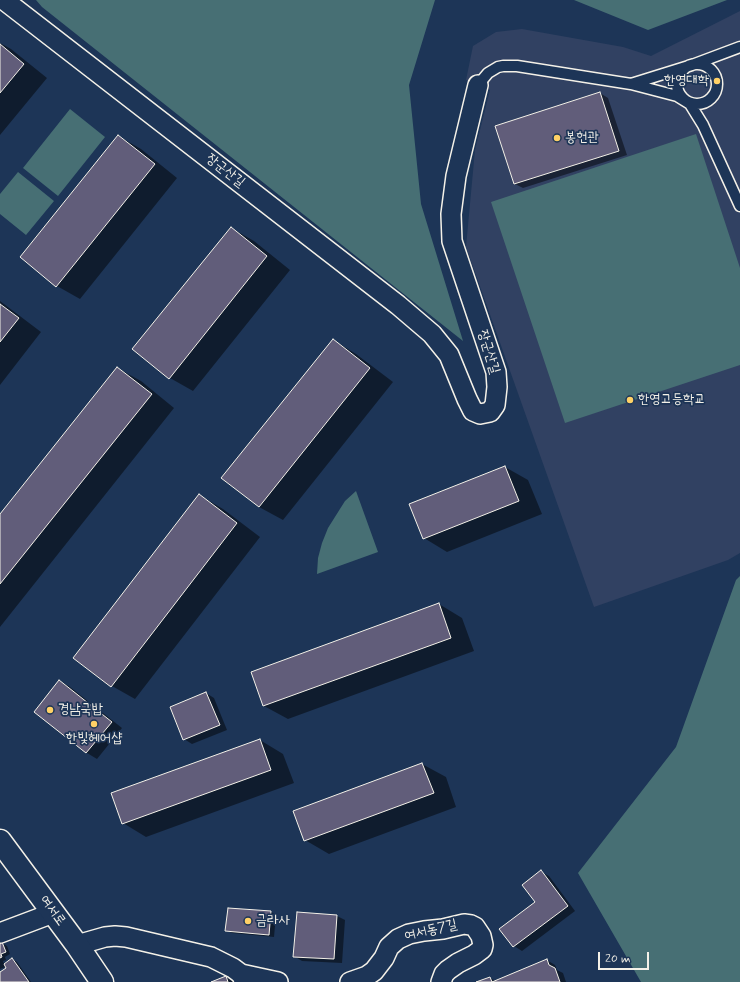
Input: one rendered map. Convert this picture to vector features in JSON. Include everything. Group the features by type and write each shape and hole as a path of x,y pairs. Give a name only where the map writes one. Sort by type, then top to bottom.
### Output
{"street":[{"name":"장군산길","path":"4,0 398,305 432,334 448,355 467,399 474,411 480,414 490,412 495,405 497,387 496,372 452,241 451,214 456,176 478,85"},
{"name":"여서로","path":"0,841 77,945 102,982"},
{"path":"0,933 53,913"},
{"name":"여서동7길","path":"350,982 367,976 374,971 384,958 389,947 398,939 409,934 464,924 475,927 481,936 483,945 482,949 448,970 444,974 441,982"},
{"path":"77,945 105,937 126,937 206,956 225,963 243,978 278,982"}],"lane":[{"path":"631,84 740,46"},
{"path":"686,100 692,103 699,103 706,101 715,92 716,79 710,69 703,65 692,64 682,71 677,83 678,90 681,96 690,104 703,124 740,206"},
{"name":"장군산길","path":"478,85 488,73 498,67 508,65 631,84 677,96 686,100"}],"shaded area":[{"name":"한영고등학교","path":"740,11 740,553 728,560 594,607 466,247 475,150 490,90 466,80 473,46 496,32 522,29 623,47 651,56"}],"green space":[{"path":"36,0 435,0 409,85 421,204 463,341 42,7"},
{"path":"574,0 727,0 648,30"},
{"path":"70,109 105,137 58,196 23,168"},
{"path":"696,134 740,268 740,365 565,423 491,202"},
{"path":"18,172 54,201 26,235 0,214 0,194"},
{"path":"356,491 378,552 317,574 318,558 328,528 345,501"},
{"path":"740,576 740,982 641,982 578,873 676,747 736,580"}],"building":[{"path":"0,44 24,64 0,93"},
{"name":"봉헌관","path":"600,92 619,151 514,184 495,126"},
{"path":"118,135 155,164 56,287 20,257"},
{"path":"231,227 267,256 169,379 132,349"},
{"path":"0,304 19,318 0,342"},
{"path":"333,339 370,368 259,507 221,478"},
{"path":"117,367 152,394 0,584 0,514"},
{"path":"505,466 519,501 423,539 409,504"},
{"path":"199,494 237,523 111,687 73,658"},
{"path":"439,603 451,638 263,706 251,672"},
{"path":"59,680 112,722 86,753 34,712"},
{"path":"206,692 220,725 183,740 170,707"},
{"path":"260,739 271,770 122,824 111,793"},
{"path":"422,763 434,793 304,841 293,811"},
{"path":"541,870 568,906 513,947 499,929 535,902 522,885"},
{"name":"금라사","path":"228,908 271,911 269,935 225,931"},
{"path":"297,912 337,915 334,959 293,957"},
{"path":"2,942 6,952 1,954 2,957 0,958 0,943"},
{"path":"12,958 29,982 0,982 0,972 6,968 4,964"},
{"path":"547,959 549,965 555,968 560,982 492,982"},
{"path":"226,976 228,982 211,982"},
{"path":"490,977 492,982 476,982"}],"place":[{"name":"한영대학","path":"717,81"},
{"name":"봉헌관","path":"557,138"},
{"name":"한영고등학교","path":"630,400"},
{"name":"경남국밥","path":"50,710"},
{"name":"한빛헤어샵","path":"94,724"},
{"name":"금라사","path":"248,921"}]}
